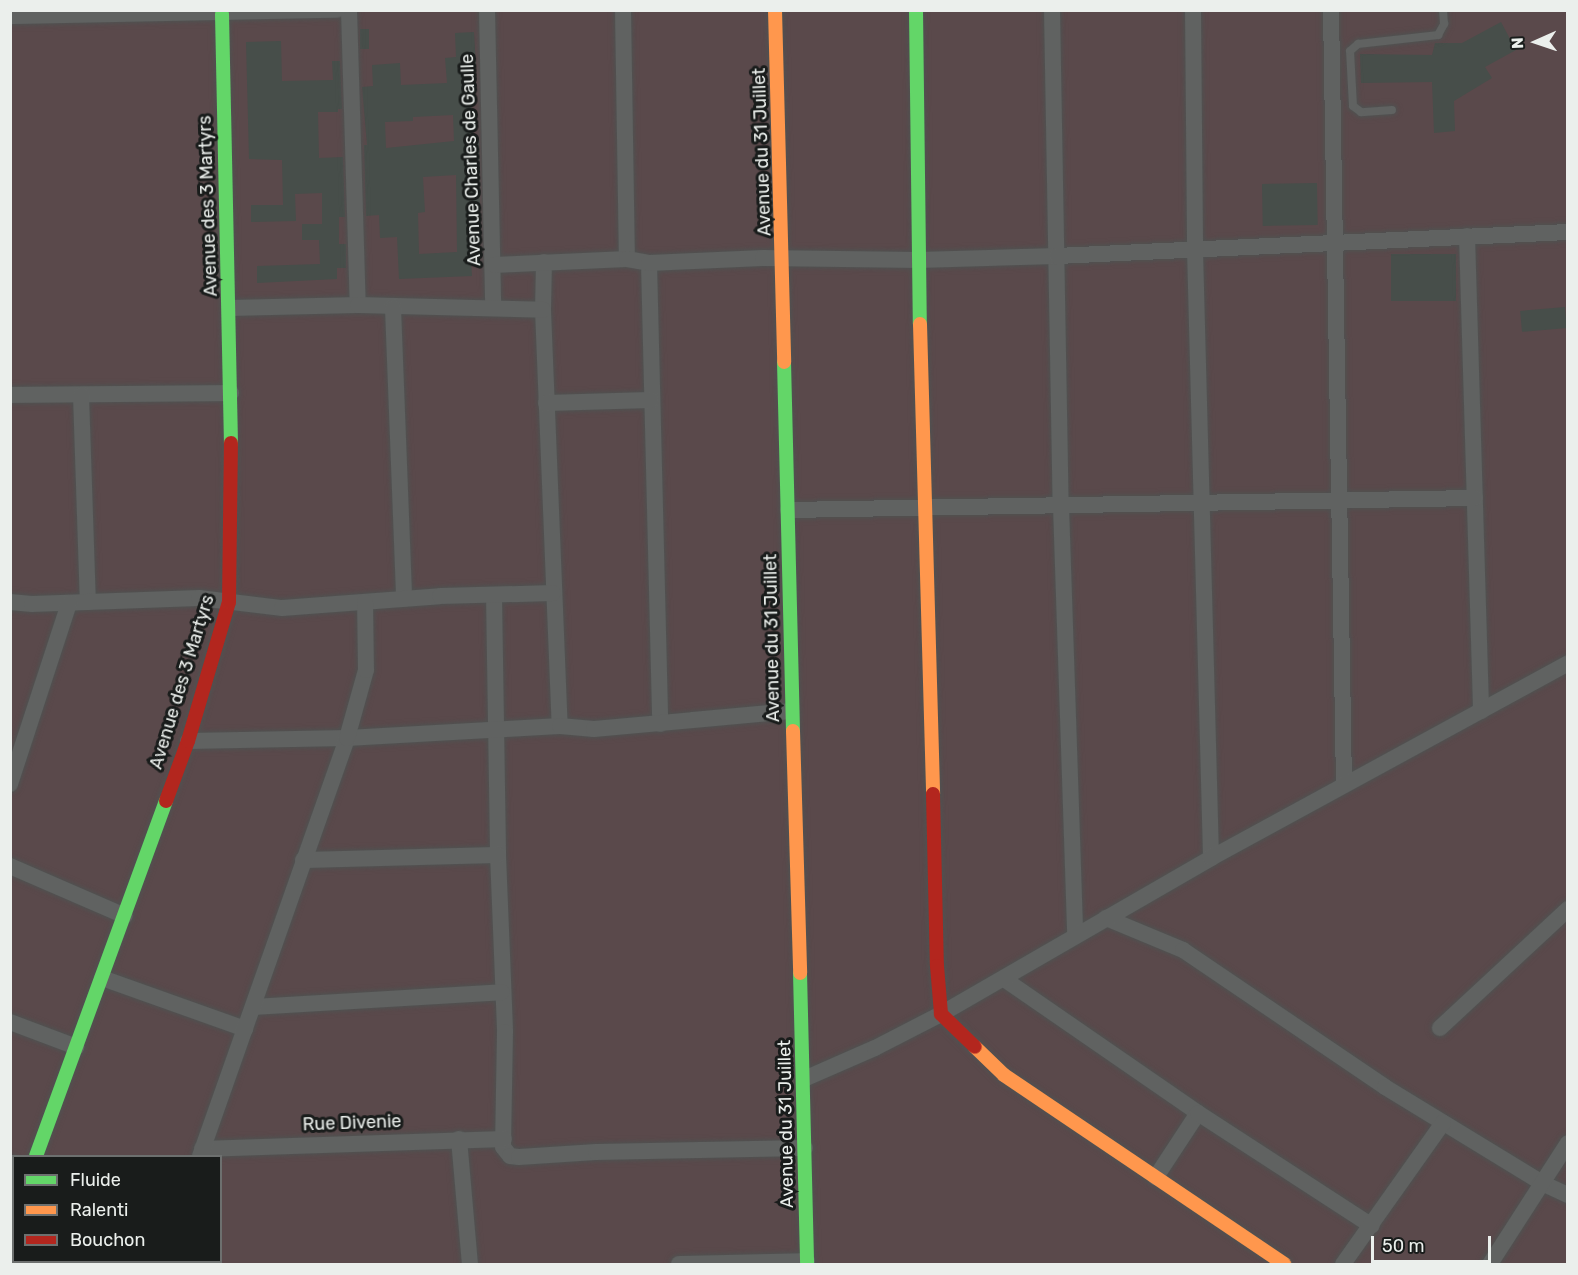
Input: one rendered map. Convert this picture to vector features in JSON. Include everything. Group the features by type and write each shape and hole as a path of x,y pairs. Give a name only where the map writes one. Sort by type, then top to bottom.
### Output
{"street":[{"path":"10,16 99,13 222,14 337,10"},
{"path":"349,10 358,305"},
{"name":"Avenue Charles de Gaulle","path":"487,10 494,265 493,308"},
{"path":"623,10 627,259"},
{"name":"Avenue du 31 Juillet","path":"776,10 791,711 804,1079 807,1263"},
{"path":"916,10 918,260 927,507 937,966 941,1014 963,1038 1004,1075 1284,1264"},
{"path":"1052,10 1061,506 1075,935"},
{"path":"1194,10 1195,250 1211,858"},
{"path":"1330,10 1344,784"},
{"name":"Avenue des 3 Martyrs","path":"36,1155 188,741 229,602 232,528 230,308 222,14"},
{"path":"494,265 627,259 649,263 1056,256 1568,232"},
{"path":"1467,236 1481,711"},
{"path":"544,262 546,404 560,726"},
{"path":"649,263 660,724"},
{"path":"230,308 358,305 393,308 543,310"},
{"path":"393,308 404,599"},
{"path":"10,395 231,393"},
{"path":"81,395 88,602"},
{"path":"546,404 651,400"},
{"path":"788,510 1475,498"},
{"path":"10,602 69,603 199,598 282,608 404,599 554,593"},
{"path":"494,595 498,855 505,1032 503,1147 510,1156 519,1157 596,1152 805,1148"},
{"path":"201,1153 347,738 366,670 365,602"},
{"path":"10,784 69,603"},
{"path":"804,1079 875,1048 1004,980 1075,935 1211,858 1568,663"},
{"path":"188,741 347,738 560,726 594,729 791,711"},
{"path":"303,860 498,855"},
{"path":"10,866 125,916"},
{"path":"1440,1028 1568,909"},
{"path":"1106,918 1183,950 1328,1049 1443,1123 1542,1183 1568,1195"},
{"path":"102,978 245,1029"},
{"path":"1004,980 1198,1113 1372,1226"},
{"path":"253,1006 502,992"},
{"path":"10,1022 76,1047"},
{"path":"1156,1177 1198,1113"},
{"path":"1343,1264 1443,1123"},
{"path":"459,1138 470,1264"},
{"name":"Rue Divenie","path":"201,1153 459,1138 504,1139"},
{"path":"1490,1264 1568,1143"},
{"path":"679,1264 807,1263"}],"lane":[{"path":"1392,110 1361,112 1353,106 1350,51 1358,44 1438,35 1444,24 1443,10"}],"shaded area":[{"path":"10,11 1567,11 1567,1264 11,1264"}],"building":[{"path":"1501,22 1516,50 1485,67 1492,78 1454,101 1455,131 1434,133 1432,82 1361,83 1360,54 1432,55 1435,43 1462,43"},
{"path":"360,29 369,29 369,49 360,49"},
{"path":"474,32 476,66 471,66 473,140 479,140 480,210 477,210 479,243 470,243 472,276 399,279 397,237 380,238 379,215 366,216 364,145 367,145 362,87 373,86 372,65 400,63 401,85 447,83 445,58 456,57 455,33","holes":["453,115 454,141 386,148 385,122 413,121 413,117","456,175 457,252 419,254 418,213 425,212 423,177"]},
{"path":"281,41 282,81 333,80 332,61 340,61 342,109 338,109 338,112 318,112 319,158 343,157 345,217 339,217 339,244 346,244 346,268 337,268 337,279 257,283 257,266 320,264 319,240 302,240 302,224 322,224 322,193 295,194 296,221 251,222 251,205 283,205 282,160 249,159 246,42"},
{"path":"1317,183 1318,225 1263,226 1262,184"},
{"path":"1391,254 1456,254 1456,301 1391,301"},
{"path":"1565,307 1567,328 1522,332 1520,311"}],"traffic: fast":[{"path":"916,10 920,324"},
{"path":"222,14 231,443"},
{"path":"784,362 793,731"},
{"path":"36,1155 166,801"},
{"path":"800,973 807,1264"}],"traffic: slow":[{"path":"775,10 784,362"},
{"path":"920,324 933,794"},
{"path":"793,731 800,973"},
{"path":"975,1047 1004,1075 1284,1264"}],"traffic: jam":[{"path":"166,801 188,741 229,602 231,443"},
{"path":"933,794 937,966 941,1014 975,1047"}]}
